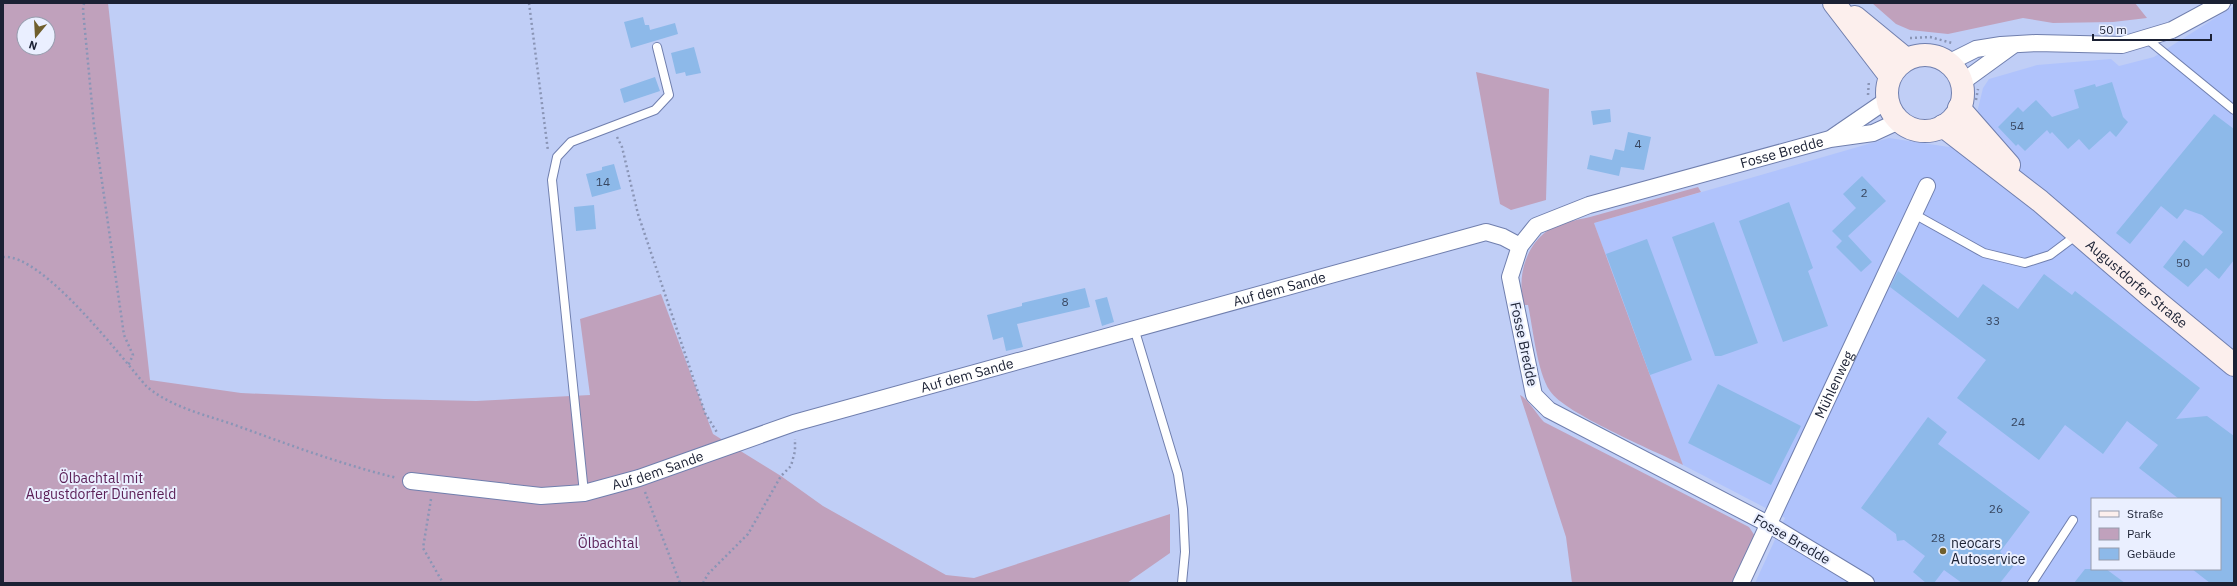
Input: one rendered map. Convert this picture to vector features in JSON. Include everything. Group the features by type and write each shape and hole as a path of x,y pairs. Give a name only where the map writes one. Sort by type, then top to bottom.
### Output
{"main road":[{"path":"1837,6 1890,76"},
{"path":"1837,6 1851,14 1906,59"},
{"path":"1951,53 1962,83 1963,96 1968,105 1943,126 1932,130 1920,130 1909,127 1899,121 1891,111 1887,100 1886,88 1890,76 1897,66 1906,59 1917,55 1939,57 1951,53"},
{"name":"Augustdorfer Straße","path":"1968,105 2040,201"},
{"name":"Augustdorfer Straße","path":"1943,126 2040,201 2234,365"}],"street":[{"path":"1951,53 2036,43 2122,44 2172,30 2222,3"},
{"path":"1962,83 2012,46"},
{"name":"Fosse Bredde","path":"1830,139 1887,100"},
{"name":"Fosse Bredde","path":"1866,583 1770,525 1549,410 1534,395 1510,277 1520,246 1536,226 1589,205 1830,139 1873,133 1899,121"},
{"name":"Mühlenweg","path":"1741,583 1770,525 1927,186"},
{"name":"Auf dem Sande","path":"411,481 542,496 584,493 639,478 725,446 794,423 1486,232 1503,237 1520,246"}],"lane":[{"path":"2146,38 2234,110"},
{"path":"584,493 552,180 557,157 572,142 655,110 669,94 657,48"},
{"path":"1914,214 1984,253 2026,263 2050,255 2078,234"},
{"path":"1134,328 1178,474 1183,509 1185,552 1182,583"},
{"path":"2032,583 2073,520"}],"path":[{"path":"84,3 83,10 94,126 124,335 133,355 128,366"},
{"path":"529,3 546,150 557,157"},
{"path":"1908,38 1930,37 1951,53"},
{"path":"1865,115 1860,105 1868,95 1870,85 1868,73 1862,64 1871,52"},
{"path":"1968,105 1989,73 1985,66"},
{"path":"612,127 622,147 638,214 705,413 725,446"},
{"path":"3,257 17,258 51,281 77,306 147,387 160,397 180,407 305,451 360,468 411,481"},
{"path":"703,583 708,574 748,534 781,476 791,466 795,451 794,423"},
{"path":"639,478 680,583"},
{"path":"434,484 423,548 443,583"}],"shaded area":[{"path":"2234,6 2234,583 1755,583 1785,518 1683,465 1594,223 1889,138 1949,147 1976,117 1983,88 1989,79 2037,65 2111,59 2119,66 2154,57"}],"green space":[{"path":"3,3 108,3 150,380 241,393 384,399 476,401 590,395 580,319 661,294 713,434 781,476 823,506 946,575 974,578 1170,514 1170,553 1127,583 3,583"},
{"path":"1872,3 2135,3 2147,18 2113,22 2053,23 2023,18 1948,34 1910,30 1896,24"},
{"path":"1476,72 1549,89 1546,200 1511,210 1500,204"},
{"path":"1698,187 1701,192 1594,223 1683,465 1611,431 1573,410 1559,400 1550,391 1542,373 1536,350 1528,305 1524,305 1521,285 1524,265 1528,255 1539,238 1551,228 1567,222"},
{"path":"1520,395 1544,422 1749,527 1757,539 1739,583 1572,583 1566,537"}],"building":[{"path":"643,17 645,25 649,25 650,30 675,23 678,34 631,48 624,22"},
{"path":"694,47 701,73 686,76 685,72 676,74 671,53"},
{"path":"655,77 660,91 624,103 620,89"},
{"path":"2112,82 2123,117 2128,122 2116,137 2110,131 2089,150 2079,139 2068,149 2052,132 2050,134 2047,130 2025,151 2018,144 2016,146 1998,127 2018,107 2023,112 2036,100 2052,117 2079,108 2074,90 2095,84 2096,87"},
{"path":"1610,109 1611,122 1593,125 1591,111"},
{"path":"2214,114 2234,129 2234,260 2219,279 2206,268 2188,287 2163,267 2184,240 2203,256 2223,232 2202,215 2185,209 2177,219 2161,206 2130,244 2116,233"},
{"path":"1628,132 1651,137 1644,170 1621,167 1619,176 1587,169 1590,155 1612,160 1615,149 1624,151"},
{"path":"614,164 621,189 592,197 586,174 602,170 602,167"},
{"path":"1862,176 1886,201 1848,236 1872,262 1861,272 1836,247 1842,241 1832,231 1856,208 1843,194"},
{"path":"1789,202 1813,268 1808,271 1828,326 1783,342 1739,221"},
{"path":"594,205 596,229 576,231 574,207"},
{"path":"1714,222 1758,343 1721,356 1715,356 1672,237"},
{"path":"1647,239 1692,360 1650,375 1606,254"},
{"path":"1898,271 1958,318 1983,284 2018,309 2044,274 2072,295 2075,291 2200,388 2176,419 2207,416 2234,436 2234,583 2210,583 2193,570 2221,570 2221,498 2178,498 2139,468 2158,445 2127,421 2103,454 2065,425 2039,460 1957,398 1986,360 1890,287"},
{"path":"1085,288 1090,307 1017,324 1023,347 1006,351 1003,337 993,340 987,315 1022,306 1022,303"},
{"path":"1107,297 1114,322 1102,326 1095,300"},
{"path":"1718,384 1801,426 1771,485 1688,443"},
{"path":"1928,417 1947,432 1938,444 2030,512 2000,552 2015,564 2000,583 1962,583 1944,570 1934,583 1926,583 1913,572 1925,556 1904,540 1897,541 1896,534 1861,508"},
{"path":"2085,569 2091,569 2107,570 2125,583 2074,583"}],"place":[{"name":"neocars Autoservice","path":"1943,551"}],"park label":[{"name":"Ölbachtal mit Augustdorfer Dünenfeld","path":"101,486"},
{"name":"Ölbachtal","path":"608,543"}]}
